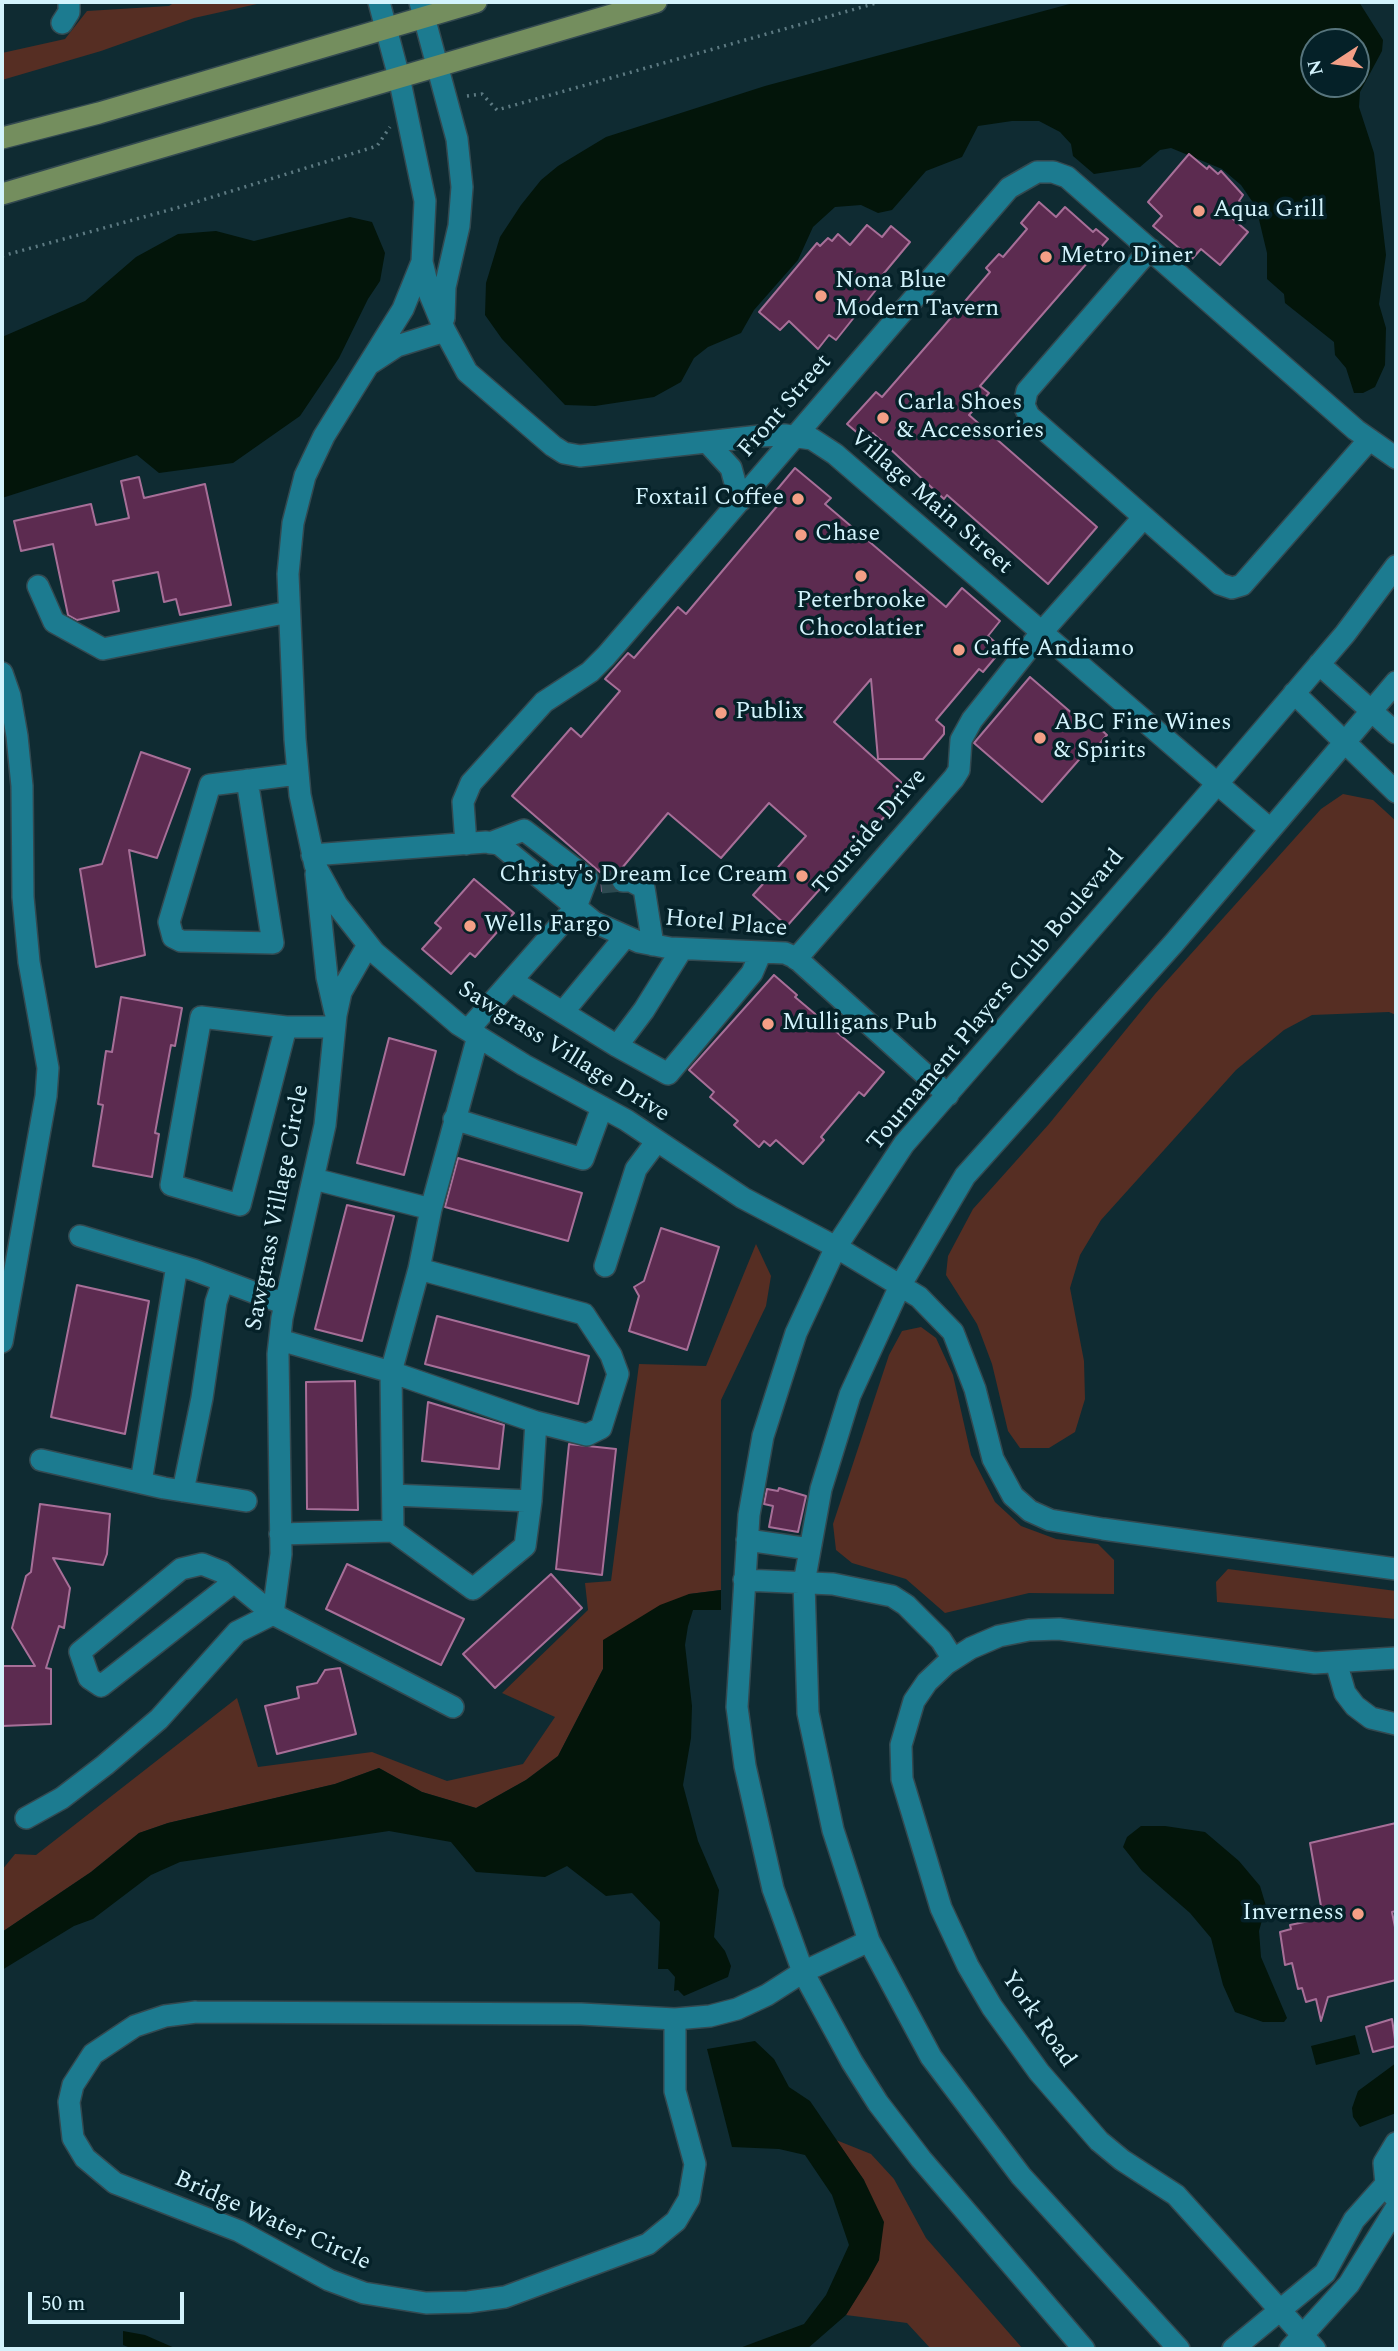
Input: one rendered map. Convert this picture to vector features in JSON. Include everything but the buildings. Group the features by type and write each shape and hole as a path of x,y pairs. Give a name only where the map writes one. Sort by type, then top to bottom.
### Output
{"main road":[{"path":"2,138 386,29 423,9 476,2"},
{"path":"2,194 656,2"}],"street":[{"path":"62,23 69,12 69,2"},
{"name":"Sawgrass Village Drive","path":"379,2 399,77 425,201 422,262 403,309 324,436 305,477 293,523 289,612 298,774 314,860 337,905 368,945 408,984 473,1033 602,1107 743,1198 836,1248 929,1306 953,1332 963,1352 993,1459 1013,1496 1030,1511 1050,1520 1103,1530 1396,1569"},
{"path":"423,9 457,139 462,187 459,226 443,301 444,331"},
{"name":"Front Street","path":"466,844 463,802 471,783 544,702 590,672 607,656 1019,180 1037,172 1052,172 1067,177 1370,440 1396,457"},
{"path":"1150,249 1027,391 1024,405 1029,416 1220,584 1232,588 1242,585 1370,440"},
{"name":"Village Main Street","path":"422,262 430,295 444,331 467,372 564,453 580,456 760,436 812,439 835,454 1270,829"},
{"name":"Sawgrass Village Drive","path":"366,366 397,346 444,331"},
{"path":"707,442 731,468 740,501"},
{"name":"Tourside Drive","path":"796,958 954,778 959,770 961,740 972,720 1041,633 1144,517"},
{"name":"Tournament Players Club Boulevard","path":"1084,2349 921,2159 878,2103 852,2062 803,1972 773,1889 745,1766 737,1707 747,1539 763,1436 778,1382 796,1333 836,1248 904,1144 1217,785 1319,664 1396,566"},
{"path":"38,586 54,622 103,649 289,612"},
{"path":"1319,664 1396,733"},
{"path":"2,673 10,696 17,736 22,786 23,897 29,962 48,1068 46,1096 2,1342"},
{"path":"1179,2349 1021,2176 939,2068 869,1941 833,1830 808,1713 804,1583 821,1489 850,1395 900,1286 965,1176 1174,943 1396,682"},
{"path":"1294,693 1396,792"},
{"path":"247,780 273,943 181,942 173,937 169,922 210,785 247,780 298,774"},
{"path":"286,1027 240,1205 171,1185 201,1017 286,1027 335,1021 327,977 314,860 491,843 524,830 594,880 576,907 512,981 473,1033 430,1209 419,1269 391,1372 393,1531"},
{"name":"Hotel Place","path":"491,843 513,853 594,922 625,937 682,949 785,953 796,958 948,1095"},
{"path":"623,881 638,883 644,888 653,945"},
{"path":"563,1012 625,937"},
{"name":"Sawgrass Village Circle","path":"272,1614 281,1554 280,1340 285,1304 314,1179 329,1097 335,1021 341,992 368,945"},
{"path":"617,1046 645,1010 682,949"},
{"path":"512,981 668,1074 752,973 761,952"},
{"path":"454,1119 583,1159 602,1107"},
{"path":"605,1266 636,1169 657,1141"},
{"path":"314,1179 430,1209"},
{"path":"80,1236 177,1265 285,1304"},
{"path":"141,1482 177,1265"},
{"path":"280,1340 391,1372 536,1422 587,1435 601,1428 618,1374 611,1354 584,1314 419,1269"},
{"path":"183,1491 202,1398 216,1302 223,1281"},
{"path":"280,1534 393,1531 473,1589 525,1546 536,1422"},
{"path":"41,1460 183,1491 246,1501"},
{"path":"393,1495 531,1501"},
{"path":"747,1539 810,1549"},
{"path":"234,1582 101,1686 89,1678 80,1652 181,1569 202,1564 222,1572 234,1582 272,1614 453,1707"},
{"path":"744,1580 873,1589 892,1596 906,1605 941,1640 953,1659"},
{"path":"26,1818 62,1798 105,1765 159,1719 237,1632 272,1614"},
{"name":"York Road","path":"1303,2345 1279,2309 1176,2195 1122,2160 1099,2141 1039,2072 992,2007 968,1966 937,1896 921,1848 901,1768 901,1745 914,1701 927,1682 953,1659 999,1636 1029,1630 1059,1629 1315,1663 1396,1658"},
{"path":"1336,1662 1345,1693 1355,1706 1371,1718 1396,1724"},
{"name":"Bridge Water Circle","path":"675,2019 675,2091 695,2164 690,2199 676,2221 648,2244 505,2297 468,2302 426,2303 364,2293 329,2280 239,2231 115,2183 85,2158 74,2138 70,2121 73,2085 93,2053 135,2026 165,2016 196,2012 554,2014 675,2019 710,2016 737,2009 767,1995 803,1972 869,1941"},
{"path":"1233,2349 1325,2273 1354,2220 1391,2191 1384,2162 1396,2143"},
{"path":"1303,2345 1349,2284 1396,2208"}],"shaded area":[{"path":"175,2 266,2 194,18 101,51 2,80 2,53 65,39 87,11 169,6"},
{"path":"1077,2 1359,2 1383,40 1382,51 1370,73 1370,28 1300,28 1300,98 1360,98 1359,107 1374,153 1386,255 1379,304 1386,328 1385,365 1375,387 1363,393 1354,393 1346,368 1335,355 1334,342 1285,303 1284,294 1267,279 1267,253 1256,207 1241,185 1222,169 1171,148 1160,150 1140,167 1094,174 1073,156 1071,144 1060,132 1039,121 1012,121 978,126 962,157 926,171 892,210 878,213 861,205 835,207 813,227 798,260 754,310 741,333 708,347 694,358 681,382 654,397 595,406 565,405 502,339 485,315 486,283 500,237 541,180 558,166 606,137 765,86"},
{"path":"350,217 372,222 385,253 380,281 368,299 339,358 300,416 233,463 159,473 137,455 2,498 2,337 85,301 136,257 178,234 216,231 254,241"},
{"path":"1343,794 1373,800 1396,821 1396,1015 1389,1012 1312,1015 1284,1030 1236,1070 1101,1220 1080,1255 1070,1288 1084,1361 1085,1399 1075,1432 1049,1448 1020,1448 1008,1431 992,1364 977,1324 946,1275 948,1256 973,1209 1049,1124 1155,994 1321,809"},
{"path":"756,1244 771,1276 766,1306 721,1400 721,1590 689,1594 603,1669 558,1756 526,1780 476,1808 422,1792 379,1768 335,1784 168,1823 139,1833 91,1872 2,1932 2,1870 15,1854 36,1855 237,1698 258,1767 372,1752 447,1781 523,1764 555,1717 502,1693 588,1610 585,1583 611,1581 639,1364 706,1366"},
{"path":"921,1327 936,1338 953,1375 971,1455 995,1502 1021,1526 1056,1539 1098,1544 1114,1560 1114,1594 1029,1593 945,1613 906,1579 852,1563 836,1550 833,1524 889,1355 902,1331"},
{"path":"1228,1569 1396,1591 1396,1619 1217,1602 1216,1582"},
{"path":"721,1590 721,1610 693,1610 688,1626 685,1645 692,1706 691,1738 683,1785 698,1841 719,1890 714,1937 725,1951 731,1966 728,1977 684,1996 678,1990 674,1991 675,1977 668,1969 658,1969 660,1922 632,1893 606,1896 567,1866 545,1877 476,1872 451,1842 389,1831 180,1862 151,1875 93,1919 74,1926 2,1970 2,1932 91,1872 139,1833 168,1823 335,1784 379,1768 422,1792 476,1808 526,1780 558,1756 603,1669 603,1640 660,1605 689,1594"},
{"path":"1141,1826 1165,1826 1205,1832 1239,1861 1260,1886 1266,1906 1259,1931 1261,1957 1287,2018 1284,2022 1263,2022 1235,2012 1223,1985 1211,1938 1190,1913 1142,1871 1123,1847 1127,1837"},
{"path":"1355,2035 1360,2054 1316,2065 1311,2046"},
{"path":"755,2041 774,2059 789,2087 810,2101 864,2180 884,2222 879,2260 868,2280 846,2315 807,2349 737,2349 804,2324 826,2295 849,2245 832,2195 805,2155 779,2149 732,2147 707,2049"},
{"path":"1396,2063 1396,2113 1360,2127 1353,2117 1352,2108 1358,2091"},
{"path":"836,2140 871,2154 894,2179 926,2238 1023,2349 931,2349 907,2323 846,2315 879,2260 864,2180"},
{"path":"123,2331 145,2335 177,2349 133,2349 123,2345"}],"tunnel":[{"path":"601,883 623,881"}],"place":[{"name":"Aqua Grill","path":"1199,211"},
{"name":"Metro Diner","path":"1046,257"},
{"name":"Nona Blue Modern Tavern","path":"821,296"},
{"name":"Carla Shoes & Accessories","path":"883,418"},
{"name":"Foxtail Coffee","path":"798,499"},
{"name":"Chase","path":"801,535"},
{"name":"Peterbrooke Chocolatier","path":"861,576"},
{"name":"Caffe Andiamo","path":"959,650"},
{"name":"Publix","path":"721,713"},
{"name":"ABC Fine Wines & Spirits","path":"1040,738"},
{"name":"Christy's Dream Ice Cream","path":"802,876"},
{"name":"Wells Fargo","path":"470,926"},
{"name":"Mulligans Pub","path":"768,1024"},
{"name":"Inverness","path":"1358,1914"}]}
